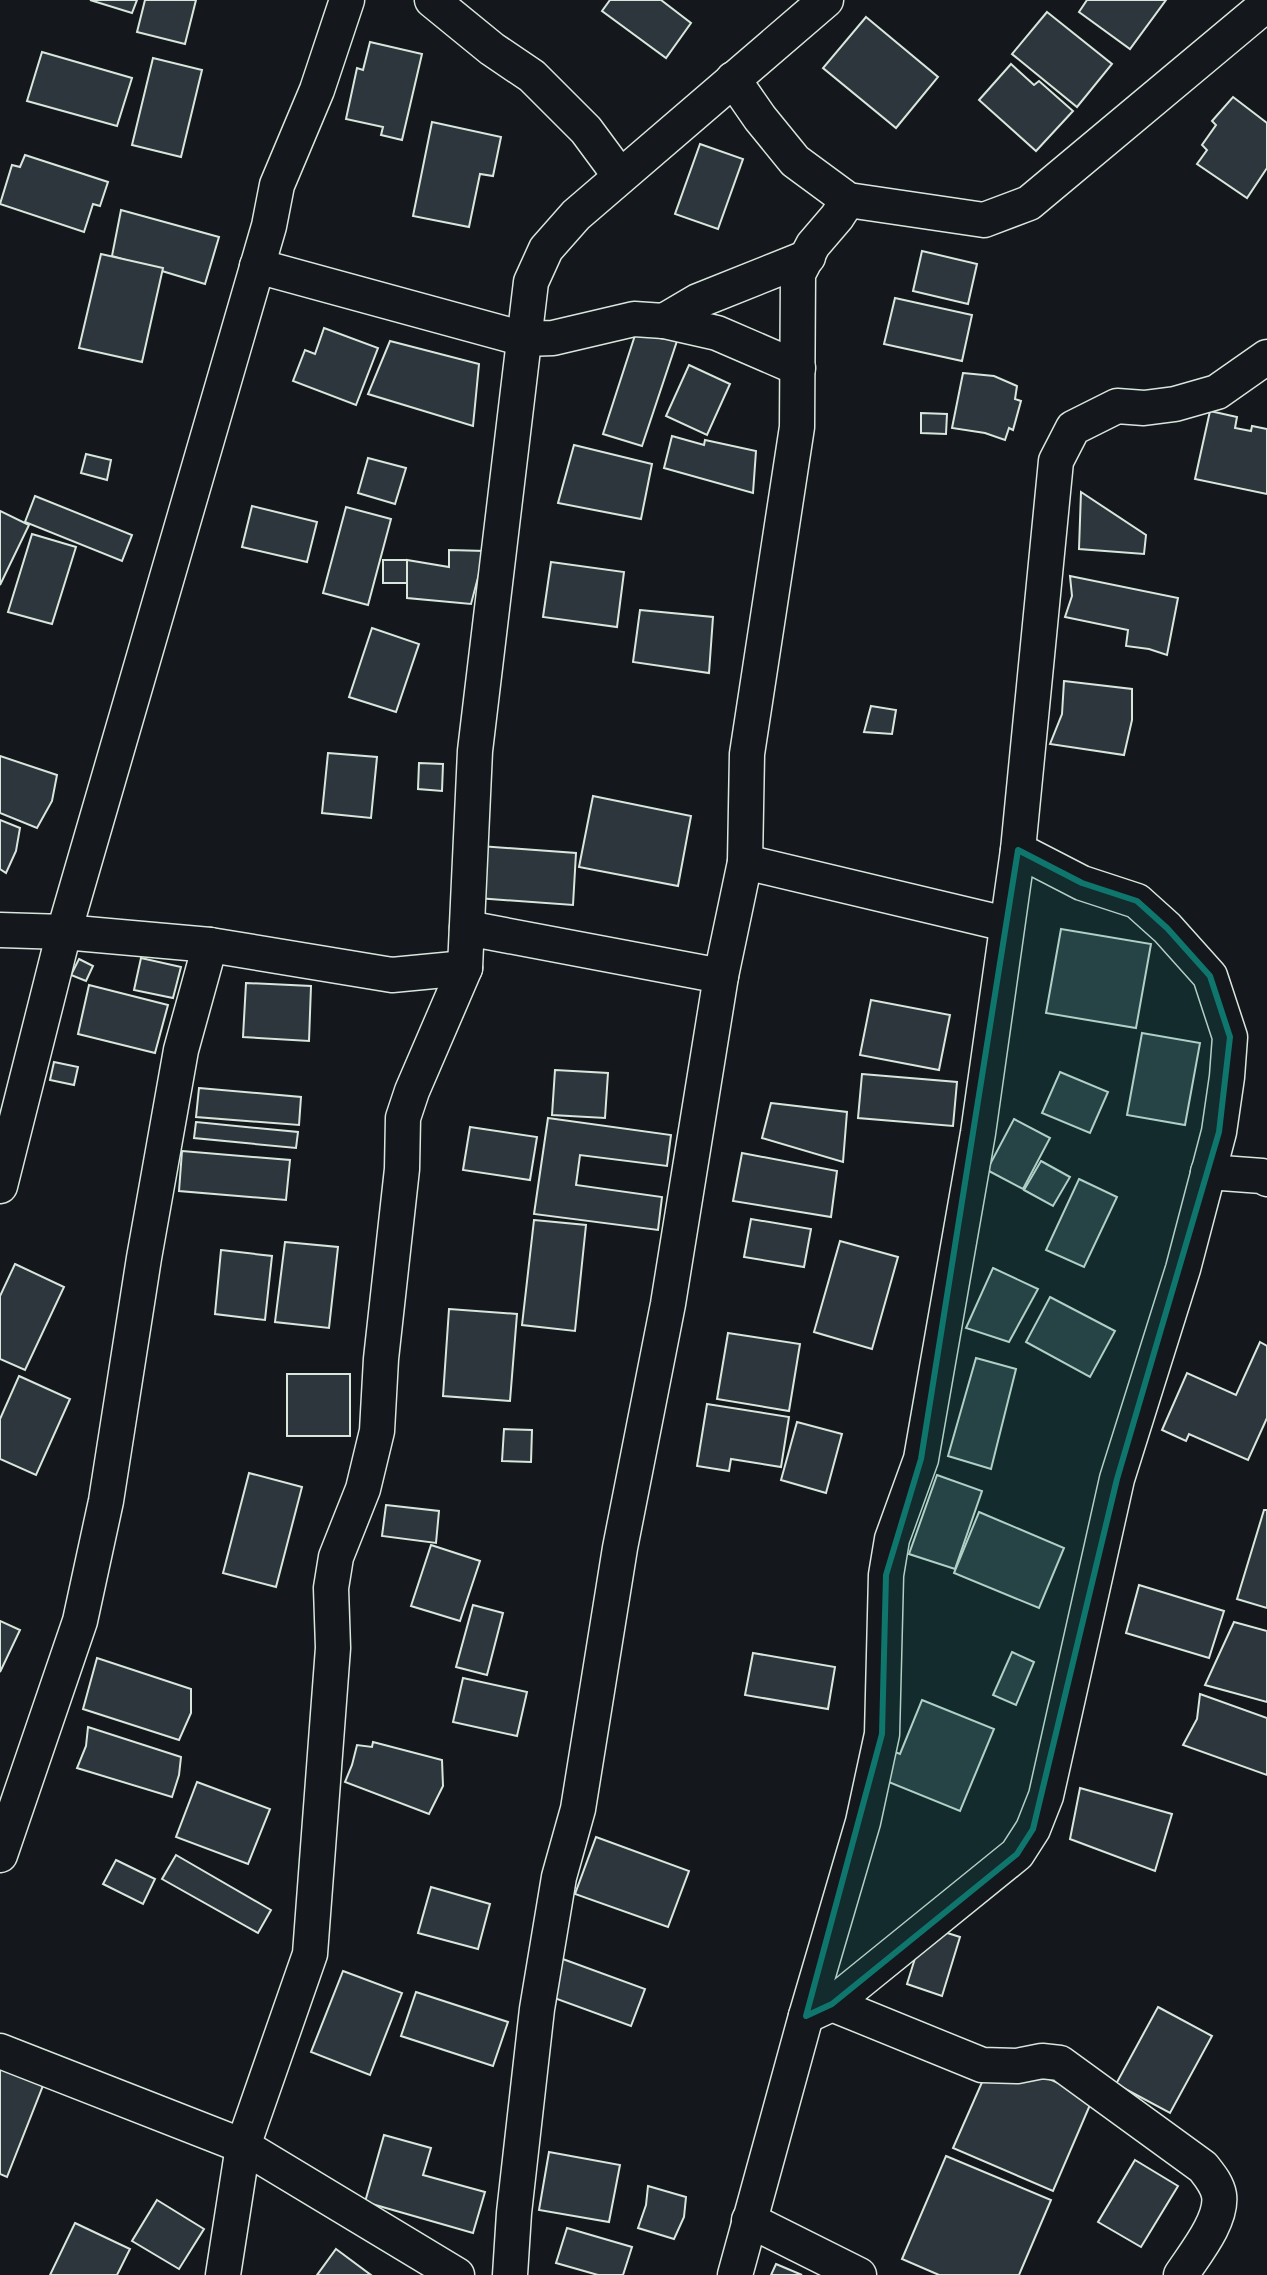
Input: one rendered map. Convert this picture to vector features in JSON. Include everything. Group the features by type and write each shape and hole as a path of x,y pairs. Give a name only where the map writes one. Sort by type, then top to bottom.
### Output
{"street":[{"path":"0,1186 64,932 269,226 277,185 317,90 347,0"},
{"path":"432,0 492,49 532,76 586,130 620,176"},
{"path":"223,2275 243,2146 310,1954 333,1648 331,1588 336,1557 363,1489 377,1431 381,1359 402,1169 403,1118 465,968 475,751 531,282 546,249 576,215 826,0"},
{"path":"733,79 795,161 848,200 984,220 1029,203 1267,4"},
{"path":"510,2275 537,2009 559,1877 578,1809 620,1548 668,1304 721,976 745,862 747,754 797,427 798,274 813,245 848,200"},
{"path":"664,321 698,301 808,257"},
{"path":"257,266 524,339 553,338 634,319 664,321 717,333 798,368"},
{"path":"735,2275 749,2220 819,2010 882,1734 886,1575 892,1539 921,1459 978,1133 1018,850 1056,461 1073,428 1117,406 1144,408 1175,404 1217,392 1267,357"},
{"path":"819,2010 1017,1854 1033,1829 1046,1796 1117,1479 1183,1269 1219,1132 1230,1037 1210,976 1167,928 1137,901 1082,883 1018,850"},
{"path":"745,862 1006,924"},
{"path":"467,928 721,976"},
{"path":"0,930 64,932 210,945 392,975 465,968"},
{"path":"0,1855 80,1621 106,1501 181,1050 210,945"},
{"path":"1208,1172 1267,1179"},
{"path":"819,2010 982,2065 1017,2066 1042,2061 1060,2063 1203,2167 1214,2181 1220,2197 1213,2224 1181,2275"},
{"path":"0,2051 243,2146 457,2275"},
{"path":"749,2220 859,2275"}],"highlighted area":[{"path":"1018,850 1082,883 1137,901 1167,928 1210,976 1230,1037 1219,1132 1117,1479 1033,1829 1017,1854 832,2004 806,2016 882,1734 886,1575 921,1459"}],"building":[{"path":"90,0 137,0 132,13"},
{"path":"145,0 196,0 185,44 137,32"},
{"path":"610,0 661,0 691,23 666,58 602,11"},
{"path":"1087,0 1166,0 1130,49 1079,12"},
{"path":"1047,12 1112,64 1077,107 1012,54"},
{"path":"866,17 938,77 896,128 823,68"},
{"path":"370,42 422,54 402,140 381,135 383,127 346,119 357,68 363,70"},
{"path":"42,52 132,78 117,126 27,101"},
{"path":"153,58 202,70 181,157 132,145"},
{"path":"1011,64 1034,85 1039,81 1073,111 1036,151 979,100"},
{"path":"1233,97 1267,123 1267,168 1247,198 1197,164 1207,150 1202,145 1216,125 1212,121"},
{"path":"432,122 501,137 493,176 480,174 469,227 413,216"},
{"path":"700,144 743,159 718,229 675,214"},
{"path":"25,155 108,182 100,206 93,204 84,232 0,204 12,165 20,167"},
{"path":"121,210 219,237 205,284 112,256"},
{"path":"922,251 977,264 968,304 913,291"},
{"path":"101,254 163,268 142,362 79,348"},
{"path":"895,298 972,315 962,361 884,344"},
{"path":"638,326 678,338 642,446 603,434"},
{"path":"324,328 378,348 356,405 293,381 305,350 315,354"},
{"path":"390,341 479,364 473,426 368,394"},
{"path":"689,365 730,384 707,435 666,416"},
{"path":"963,373 994,376 1017,386 1015,399 1021,401 1013,430 1009,428 1005,440 985,433 952,428"},
{"path":"1210,411 1237,417 1235,428 1251,431 1252,426 1267,429 1267,494 1195,479"},
{"path":"921,413 947,414 946,434 921,433"},
{"path":"672,436 704,445 705,440 756,451 753,493 664,468"},
{"path":"574,445 652,464 641,519 558,503"},
{"path":"86,454 111,460 107,480 81,473"},
{"path":"368,458 406,468 395,504 358,493"},
{"path":"1081,492 1146,535 1144,554 1079,549"},
{"path":"35,496 132,535 122,561 25,522"},
{"path":"252,506 317,522 307,562 242,547"},
{"path":"346,507 391,519 368,605 323,593"},
{"path":"0,511 29,525 0,585"},
{"path":"32,534 76,547 52,624 8,612"},
{"path":"449,550 485,551 471,604 407,598 407,560 449,567"},
{"path":"383,560 407,560 407,583 383,583"},
{"path":"551,562 624,572 617,627 543,617"},
{"path":"1070,576 1178,598 1167,655 1126,646 1128,630 1065,617 1072,596"},
{"path":"640,610 713,617 709,673 633,662"},
{"path":"372,628 419,644 396,712 349,697"},
{"path":"1064,681 1132,689 1132,720 1124,755 1050,744 1062,714"},
{"path":"871,706 896,710 892,734 864,732"},
{"path":"328,753 377,757 371,818 322,813"},
{"path":"0,756 57,775 52,801 37,828 0,813"},
{"path":"419,763 443,764 442,791 418,789"},
{"path":"593,796 691,816 678,886 579,867"},
{"path":"0,820 20,828 16,851 6,873 0,869"},
{"path":"480,846 576,853 573,905 477,898"},
{"path":"1061,929 1151,944 1136,1028 1046,1013"},
{"path":"141,958 181,967 173,998 134,990"},
{"path":"79,959 93,966 86,981 71,975"},
{"path":"246,983 311,986 309,1041 243,1037"},
{"path":"89,985 168,1005 155,1053 78,1034"},
{"path":"871,1000 950,1015 939,1070 860,1055"},
{"path":"1142,1033 1200,1043 1185,1125 1127,1115"},
{"path":"54,1062 78,1067 74,1085 50,1080"},
{"path":"555,1070 608,1073 605,1118 552,1115"},
{"path":"1060,1072 1108,1092 1090,1133 1042,1113"},
{"path":"862,1074 957,1082 953,1126 858,1118"},
{"path":"199,1088 301,1097 299,1125 196,1117"},
{"path":"771,1103 847,1112 843,1162 762,1138"},
{"path":"548,1118 671,1135 667,1166 580,1155 576,1185 662,1197 658,1230 534,1214"},
{"path":"1014,1119 1050,1138 1023,1189 987,1170"},
{"path":"196,1122 298,1132 296,1148 194,1138"},
{"path":"470,1127 537,1137 530,1180 463,1170"},
{"path":"182,1151 290,1160 286,1200 179,1191"},
{"path":"742,1153 837,1171 831,1217 733,1201"},
{"path":"1041,1161 1070,1177 1053,1206 1024,1190"},
{"path":"1079,1179 1117,1197 1084,1267 1046,1250"},
{"path":"751,1219 811,1229 804,1267 744,1257"},
{"path":"534,1220 586,1225 575,1331 522,1325"},
{"path":"840,1241 898,1257 872,1349 814,1332"},
{"path":"285,1242 338,1247 329,1328 275,1322"},
{"path":"221,1250 272,1256 265,1320 215,1314"},
{"path":"15,1264 64,1287 25,1370 0,1359 0,1296"},
{"path":"993,1268 1038,1289 1009,1342 966,1328"},
{"path":"1050,1297 1115,1331 1090,1377 1026,1342"},
{"path":"449,1309 517,1314 510,1401 443,1396"},
{"path":"728,1333 800,1344 789,1411 717,1399"},
{"path":"1260,1342 1267,1346 1267,1418 1248,1460 1189,1434 1186,1441 1162,1430 1187,1373 1236,1395"},
{"path":"976,1358 1016,1369 991,1469 948,1456"},
{"path":"287,1374 350,1374 350,1436 287,1436"},
{"path":"19,1376 70,1399 36,1475 0,1459 0,1419"},
{"path":"707,1404 789,1417 781,1467 731,1459 729,1471 697,1466"},
{"path":"797,1422 842,1434 826,1493 781,1480"},
{"path":"504,1429 532,1430 531,1462 502,1461"},
{"path":"249,1473 302,1487 276,1587 223,1573"},
{"path":"937,1475 982,1491 955,1569 909,1554"},
{"path":"386,1505 439,1511 436,1543 382,1536"},
{"path":"1264,1510 1267,1510 1267,1608 1237,1599"},
{"path":"979,1512 1064,1548 1039,1608 954,1573"},
{"path":"431,1545 480,1561 460,1621 411,1606"},
{"path":"1139,1585 1224,1611 1209,1658 1126,1633"},
{"path":"473,1605 503,1613 487,1675 456,1667"},
{"path":"0,1621 20,1630 0,1672"},
{"path":"1234,1622 1267,1631 1267,1702 1205,1685"},
{"path":"1012,1652 1034,1662 1016,1705 993,1695"},
{"path":"753,1653 835,1667 828,1709 745,1695"},
{"path":"97,1658 191,1689 191,1713 179,1740 83,1709"},
{"path":"463,1678 527,1692 517,1736 453,1722"},
{"path":"1200,1694 1267,1718 1267,1775 1183,1745 1197,1719"},
{"path":"922,1700 994,1729 960,1811 874,1776 885,1748 900,1754"},
{"path":"88,1727 181,1757 172,1797 77,1768 86,1746"},
{"path":"373,1742 442,1760 443,1786 429,1814 345,1782 357,1745 372,1747"},
{"path":"197,1782 270,1809 248,1864 176,1837"},
{"path":"1080,1788 1172,1814 1155,1871 1070,1839"},
{"path":"596,1837 689,1871 668,1927 575,1894"},
{"path":"176,1855 271,1910 258,1933 162,1879"},
{"path":"116,1860 155,1879 143,1904 103,1884"},
{"path":"431,1887 490,1904 478,1949 418,1933"},
{"path":"925,1926 960,1937 942,1996 907,1984"},
{"path":"560,1958 645,1989 631,2026 546,1995"},
{"path":"343,1971 402,1993 370,2075 311,2052"},
{"path":"416,1992 508,2022 493,2066 401,2036"},
{"path":"1158,2007 1212,2036 1170,2113 1116,2084"},
{"path":"994,2055 1093,2098 1053,2191 953,2148"},
{"path":"0,2066 44,2083 7,2177 0,2174"},
{"path":"384,2135 431,2148 423,2175 485,2192 473,2233 365,2202"},
{"path":"549,2152 620,2165 609,2222 539,2210"},
{"path":"946,2156 1051,2200 1019,2275 939,2275 902,2259"},
{"path":"1135,2160 1178,2186 1141,2247 1098,2222"},
{"path":"648,2186 686,2197 684,2217 674,2239 638,2228 646,2205"},
{"path":"157,2200 204,2229 179,2269 132,2241"},
{"path":"75,2223 130,2249 117,2275 50,2275"},
{"path":"567,2228 632,2247 623,2275 598,2275 556,2263"},
{"path":"336,2249 371,2275 317,2275"},
{"path":"776,2264 802,2275 771,2275"}]}
